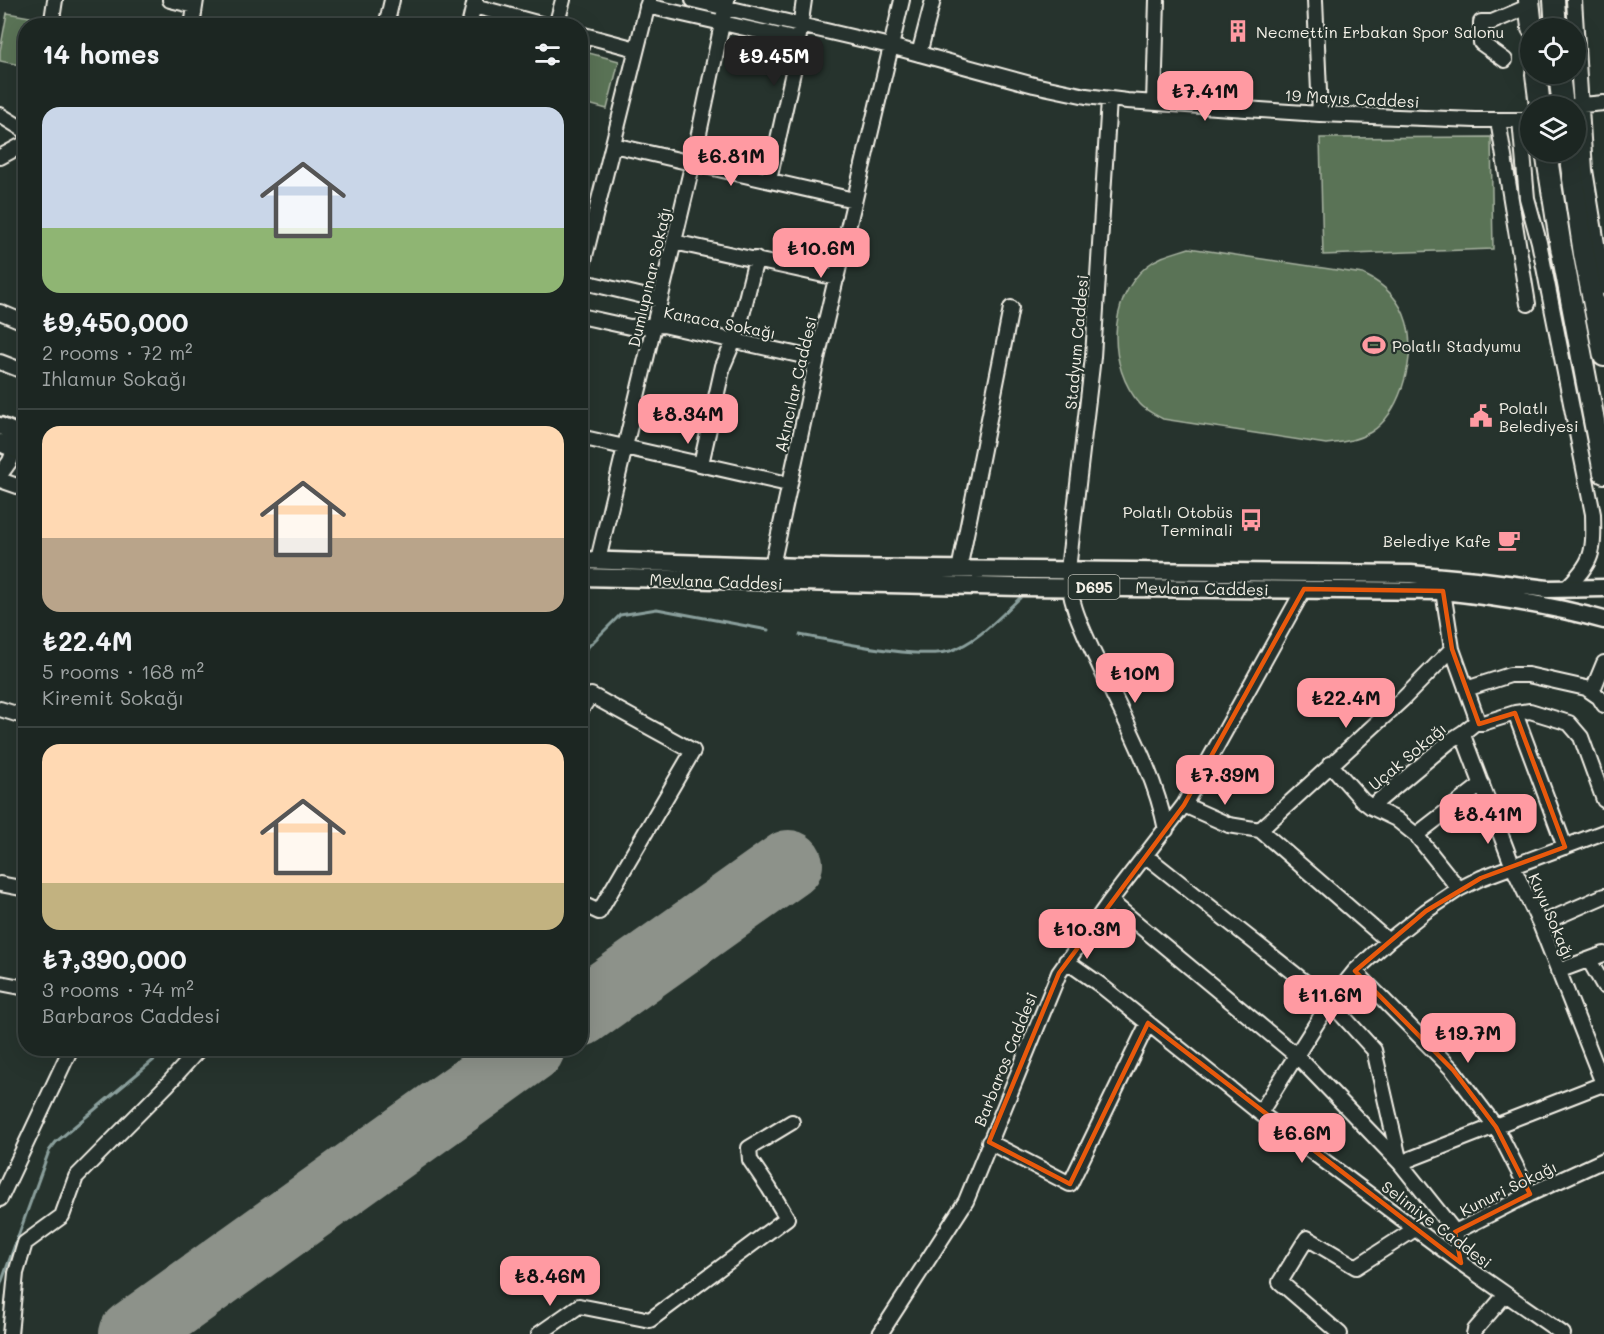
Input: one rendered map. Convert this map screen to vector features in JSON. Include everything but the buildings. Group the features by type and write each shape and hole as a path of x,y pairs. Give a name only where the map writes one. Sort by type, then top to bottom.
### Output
{"highway":[{"path":"1554,0 1555,18"},
{"path":"1529,3 1531,18"},
{"path":"1547,162 1566,332 1604,473"},
{"path":"1570,162 1584,254 1604,356"}],"main road":[{"path":"0,426 18,439"},
{"name":"Mevlana Caddesi","path":"588,560 959,570 1068,579 1304,589 1443,591 1510,599 1604,620"},
{"name":"Mevlana Caddesi","path":"588,578 790,584 1412,574 1548,590 1604,588"}],"street":[{"path":"52,18 55,0"},
{"path":"170,0 196,3 193,18"},
{"path":"388,18 392,0"},
{"path":"558,18 562,0"},
{"name":"19 Mayıs Caddesi","path":"693,0 726,4 1034,85 1109,99 1320,114 1520,120"},
{"path":"769,180 795,63 804,0"},
{"name":"Akıncılar Caddesi","path":"772,566 788,484 902,0"},
{"path":"919,54 933,0"},
{"path":"1154,103 1157,0"},
{"path":"1315,0 1320,114"},
{"path":"1571,96 1574,0"},
{"path":"471,18 475,3 505,18"},
{"path":"588,232 613,146 648,3 798,40"},
{"path":"1505,60 1481,43 1481,22 1492,22 1529,3"},
{"name":"Dumlupınar Sokağı","path":"598,560 693,162 726,4"},
{"path":"588,37 636,49"},
{"name":"Stadyum Caddesi","path":"1068,579 1093,357 1109,99"},
{"path":"1586,105 1604,103"},
{"path":"0,115 18,126"},
{"path":"1498,120 1528,304"},
{"path":"613,146 693,162 854,200"},
{"path":"0,157 18,147"},
{"path":"1526,162 1527,198 1566,332 1593,514 1592,553 1586,567 1565,589"},
{"path":"1584,162 1604,287"},
{"path":"674,242 837,278"},
{"path":"700,464 723,366 741,319 756,260"},
{"path":"588,283 660,300"},
{"path":"959,570 1011,308"},
{"path":"0,312 18,320"},
{"name":"Karaca Sokağı","path":"588,318 630,327 655,325 817,359"},
{"path":"0,362 18,369"},
{"path":"18,439 6,469 0,477 18,485"},
{"path":"588,439 788,484"},
{"path":"1068,579 1086,637 1150,775 1161,805 1166,830"},
{"name":"Barbaros Caddesi","path":"884,1333 958,1215 1051,990 1066,961 1184,805 1304,589"},
{"path":"1443,591 1452,649 1476,716 1475,723"},
{"path":"1260,830 1403,699 1452,649"},
{"path":"1592,692 1604,663"},
{"path":"1466,689 1518,674 1586,688 1604,705"},
{"path":"588,699 591,695 693,751 599,912 588,907"},
{"path":"0,709 18,715"},
{"path":"1515,712 1565,847"},
{"path":"1464,732 1475,723 1483,723 1515,712 1537,712 1564,721 1575,728 1581,737 1604,800"},
{"name":"Kuyu Sokağı","path":"1464,732 1513,867 1540,924 1603,1085"},
{"name":"Uçak Sokağı","path":"1371,807 1464,732"},
{"path":"1330,764 1352,790 1371,807 1396,819 1416,835 1459,890"},
{"path":"1416,835 1482,784"},
{"path":"1184,805 1229,825 1260,830 1388,941"},
{"path":"1260,1113 1330,1002 1355,971 1388,941 1426,911 1459,890 1604,832"},
{"path":"1146,856 1330,1002 1374,1050 1400,1163"},
{"path":"0,884 18,887"},
{"path":"1540,924 1604,896"},
{"path":"1110,901 1296,1056 1400,1163 1455,1232"},
{"path":"1558,971 1604,954"},
{"path":"1589,960 1604,986"},
{"name":"Selimiye Caddesi","path":"1066,961 1260,1113 1461,1263 1563,1334"},
{"path":"1355,971 1454,1070 1496,1127 1530,1194"},
{"path":"0,983 18,986"},
{"path":"989,1142 1070,1184 1148,1023"},
{"path":"0,1199 4,1180 67,1056"},
{"path":"10,1334 16,1273 25,1243 62,1216 76,1176 193,1056"},
{"path":"1400,1163 1603,1085"},
{"path":"579,1306 650,1320 787,1218 750,1160 749,1148 792,1122"},
{"name":"Kunuri Sokağı","path":"1461,1263 1455,1232 1604,1160"},
{"path":"1340,1334 1280,1282 1307,1238 1356,1266 1415,1229"},
{"path":"1474,1334 1505,1295"},
{"path":"539,1334 579,1306 641,1318"}],"highlighted area":[{"path":"1304,589 1443,591 1452,649 1479,724 1515,713 1565,847 1481,878 1426,911 1355,971 1453,1070 1496,1127 1530,1194 1455,1232 1461,1263 1148,1023 1070,1184 989,1142 1059,973 1184,805"}],"green space":[{"path":"7,13 36,18 18,18 18,65 0,61"},
{"path":"589,53 619,61 607,109 588,104"},
{"path":"1491,137 1493,249 1323,255 1320,138"},
{"name":"Polatlı Stadyumu","path":"1189,248 1363,274 1392,295 1401,308 1406,322 1409,354 1400,394 1382,423 1360,437 1326,444 1163,419 1142,406 1129,389 1117,353 1116,334 1124,296 1147,266 1162,257"}],"waterway":[{"path":"800,635 898,651 918,653 950,651 970,642 1020,598"},
{"path":"588,647 620,615 657,609 768,630"},
{"path":"0,1286 49,1151 56,1142 158,1056"}],"runway":[{"path":"588,1007 789,864"},
{"path":"133,1334 520,1056"}],"place":[{"name":"Necmettin Erbakan Spor Salonu","path":"1238,31"},
{"name":"Polatlı Stadyumu","path":"1374,345"},
{"name":"Polatlı Belediyesi","path":"1481,416"},
{"name":"Polatlı Otobüs Terminali","path":"1251,520"},
{"name":"Belediye Kafe","path":"1509,540"}]}
